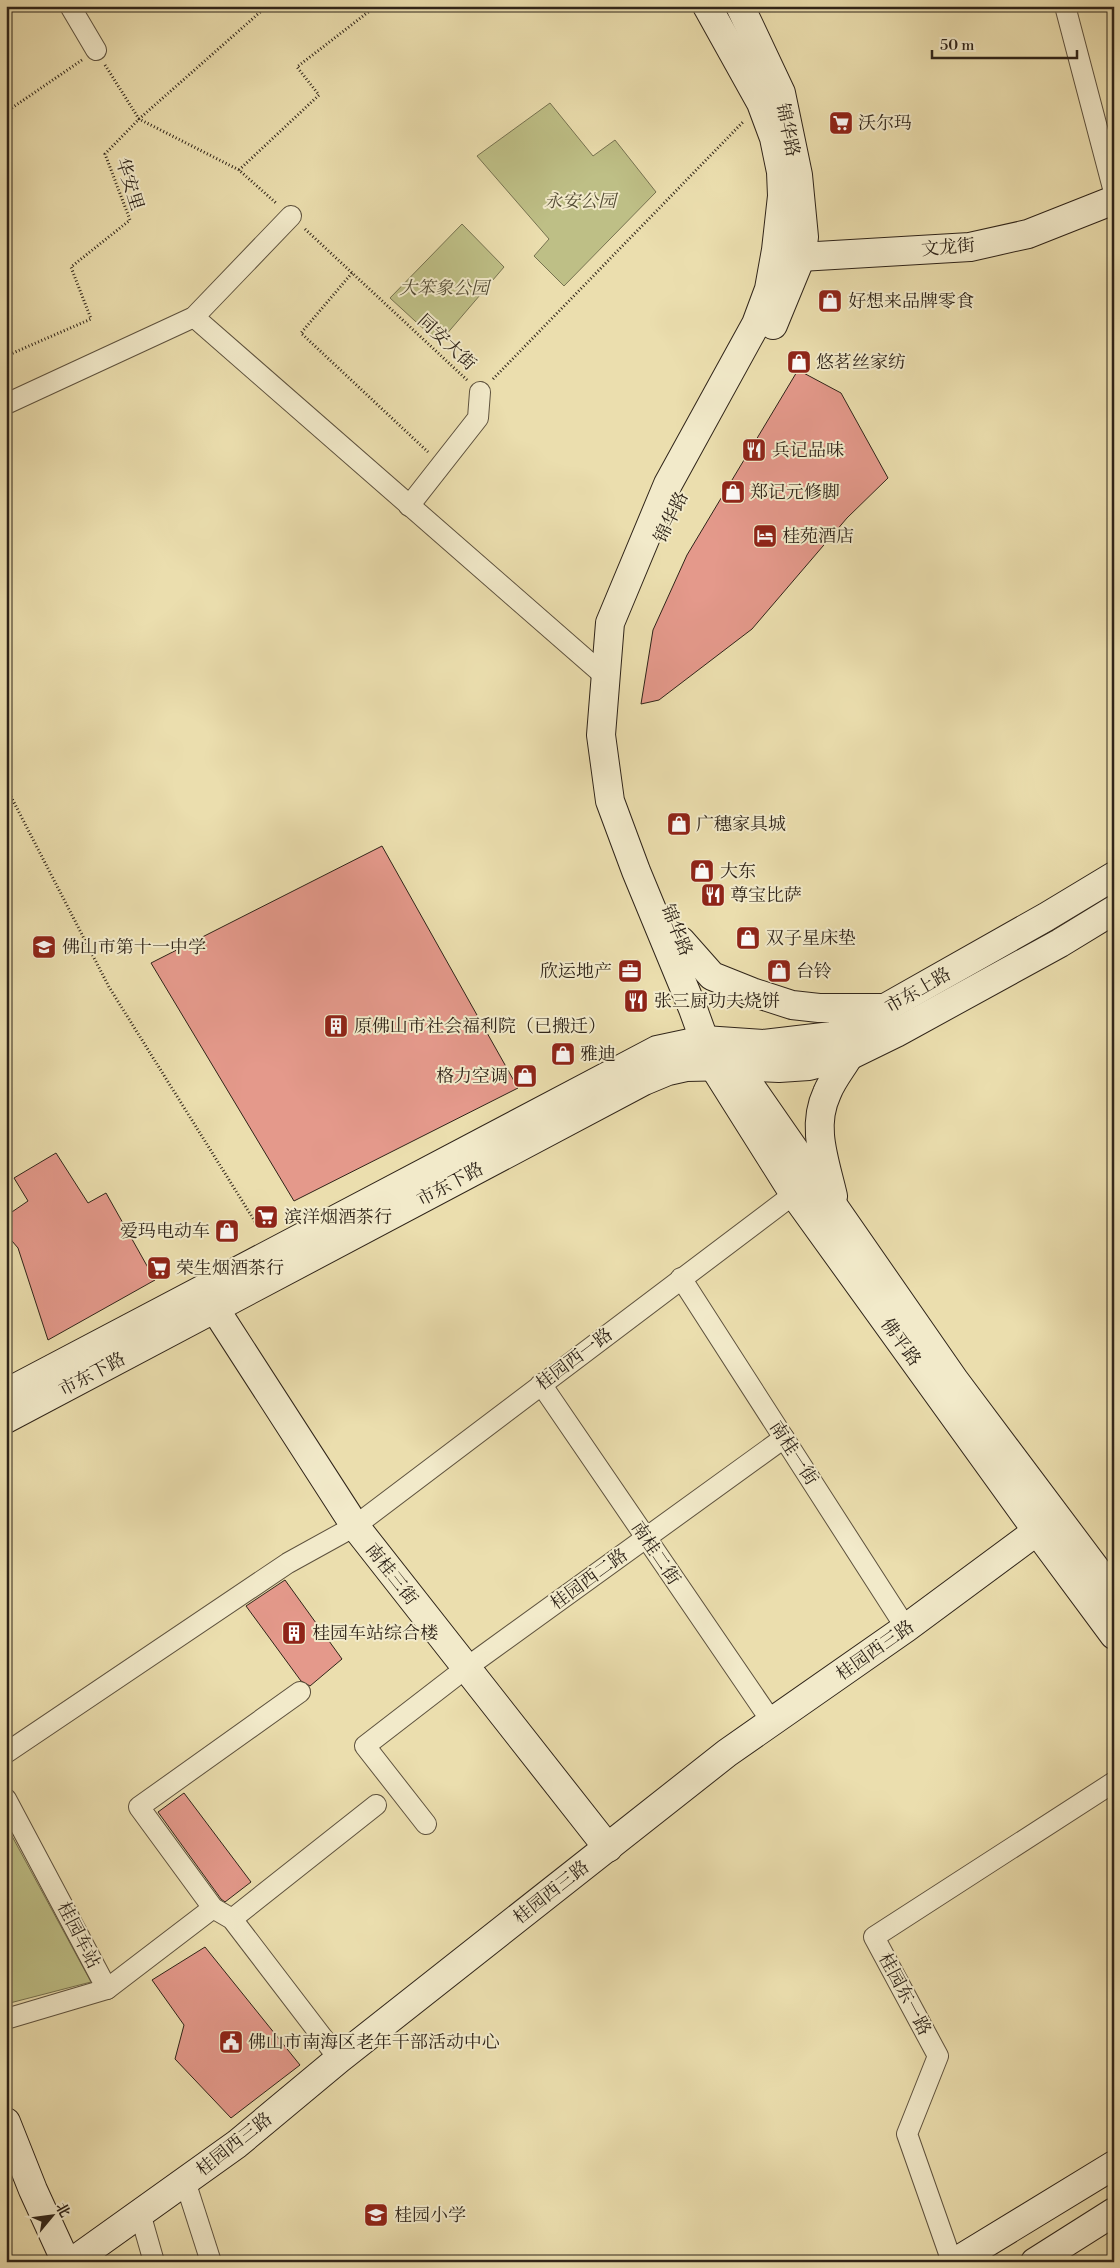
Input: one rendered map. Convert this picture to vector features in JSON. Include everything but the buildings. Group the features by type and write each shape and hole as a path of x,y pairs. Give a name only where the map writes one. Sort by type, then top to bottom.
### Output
{"main road":[{"name":"锦华路","path":"707,6 761,103 774,138 781,172 782,196 774,259 769,288 756,324 668,484 610,623 601,735 610,801 636,871 693,1009 713,1040"},
{"name":"锦华路","path":"713,1040 681,941 623,794 612,724 622,632 649,562 696,468 779,314 801,257 804,237 798,175 781,94 740,6"},
{"name":"文龙街","path":"774,259 970,247 1028,234 1114,200"},
{"name":"市东上路","path":"713,1040 764,1044 832,1036 867,1021 885,1008 1046,917 1114,876"},
{"name":"市东上路","path":"724,1066 779,1068 809,1066 849,1056 896,1033 1052,948 1114,910"},
{"path":"681,941 712,976 752,992 792,1005 834,1008 885,1008"},
{"name":"佛平路","path":"713,1040 724,1066 794,1194 1036,1531 1114,1635"},
{"name":"市东下路","path":"6,1393 635,1060 657,1050 713,1040"},
{"path":"837,1212 818,1134 819,1114 827,1092 849,1056"},
{"name":"佛平路","path":"724,1066 837,1212 955,1381 1112,1587"},
{"name":"市东下路","path":"6,1420 644,1080 668,1070 686,1067 724,1066"},
{"name":"南桂三街","path":"215,1309 354,1526 608,1848"},
{"name":"桂园西三路","path":"72,2262 237,2144 339,2059 727,1753 906,1628 1036,1531"},
{"path":"6,2122 33,2190 66,2262"},
{"path":"953,2262 1114,2165"},
{"path":"1035,2262 1114,2212"}],"street":[{"path":"70,6 96,50"},
{"path":"1065,6 1114,192"},
{"path":"6,404 194,317 291,216"},
{"path":"194,317 606,677"},
{"path":"409,506 478,418 480,392"},
{"name":"桂园西一路","path":"6,1753 288,1562 354,1526 794,1194"},
{"name":"南桂一街","path":"681,1278 906,1628"},
{"name":"南桂二街","path":"541,1384 772,1722"},
{"name":"桂园西二路","path":"426,1824 364,1746 466,1668 784,1438"},
{"path":"300,1692 139,1807 213,1908 232,1919 339,2059"},
{"name":"桂园东一路","path":"953,2262 907,2134 938,2056 874,1936 1114,1782"},
{"name":"桂园车站","path":"6,1799 107,1989"},
{"path":"232,1919 376,1805"},
{"path":"6,2019 107,1989 213,1908"},
{"path":"185,2180 211,2262"},
{"path":"140,2213 154,2262"}],"path":[{"name":"华安里","path":"6,356 91,319 72,267 130,220 105,154 139,119 267,6"},
{"path":"239,170 319,94 297,67 376,6"},
{"path":"6,112 96,50 139,119"},
{"name":"同安大街","path":"139,119 239,170 480,392 761,103"},
{"path":"352,273 302,333 442,465"},
{"path":"6,787 109,987 259,1228"}],"green space":[{"name":"永安公园","path":"550,103 593,156 615,140 656,192 564,286 534,256 549,239 477,156"},
{"name":"大笨象公园","path":"462,224 504,267 439,343 390,298"},
{"path":"6,1825 91,1982 6,2004"}],"place":[{"name":"沃尔玛","path":"841,123"},
{"name":"好想来品牌零食","path":"830,301"},
{"name":"悠茗丝家纺","path":"799,362"},
{"name":"兵记品味","path":"754,450"},
{"name":"郑记元修脚","path":"733,492"},
{"name":"桂苑酒店","path":"765,536"},
{"name":"广穗家具城","path":"679,824"},
{"name":"大东","path":"702,871"},
{"name":"尊宝比萨","path":"713,895"},
{"name":"双子星床垫","path":"748,938"},
{"name":"佛山市第十一中学","path":"44,947"},
{"name":"欣运地产","path":"630,971"},
{"name":"台铃","path":"779,971"},
{"name":"张三厨功夫烧饼","path":"636,1001"},
{"name":"原佛山市社会福利院（已搬迁）","path":"336,1026"},
{"name":"雅迪","path":"563,1054"},
{"name":"格力空调","path":"525,1076"},
{"name":"滨洋烟酒茶行","path":"266,1217"},
{"name":"爱玛电动车","path":"227,1231"},
{"name":"荣生烟酒茶行","path":"159,1268"},
{"name":"桂园车站综合楼","path":"294,1633"},
{"name":"佛山市南海区老年干部活动中心","path":"231,2042"},
{"name":"桂园小学","path":"376,2215"}]}
